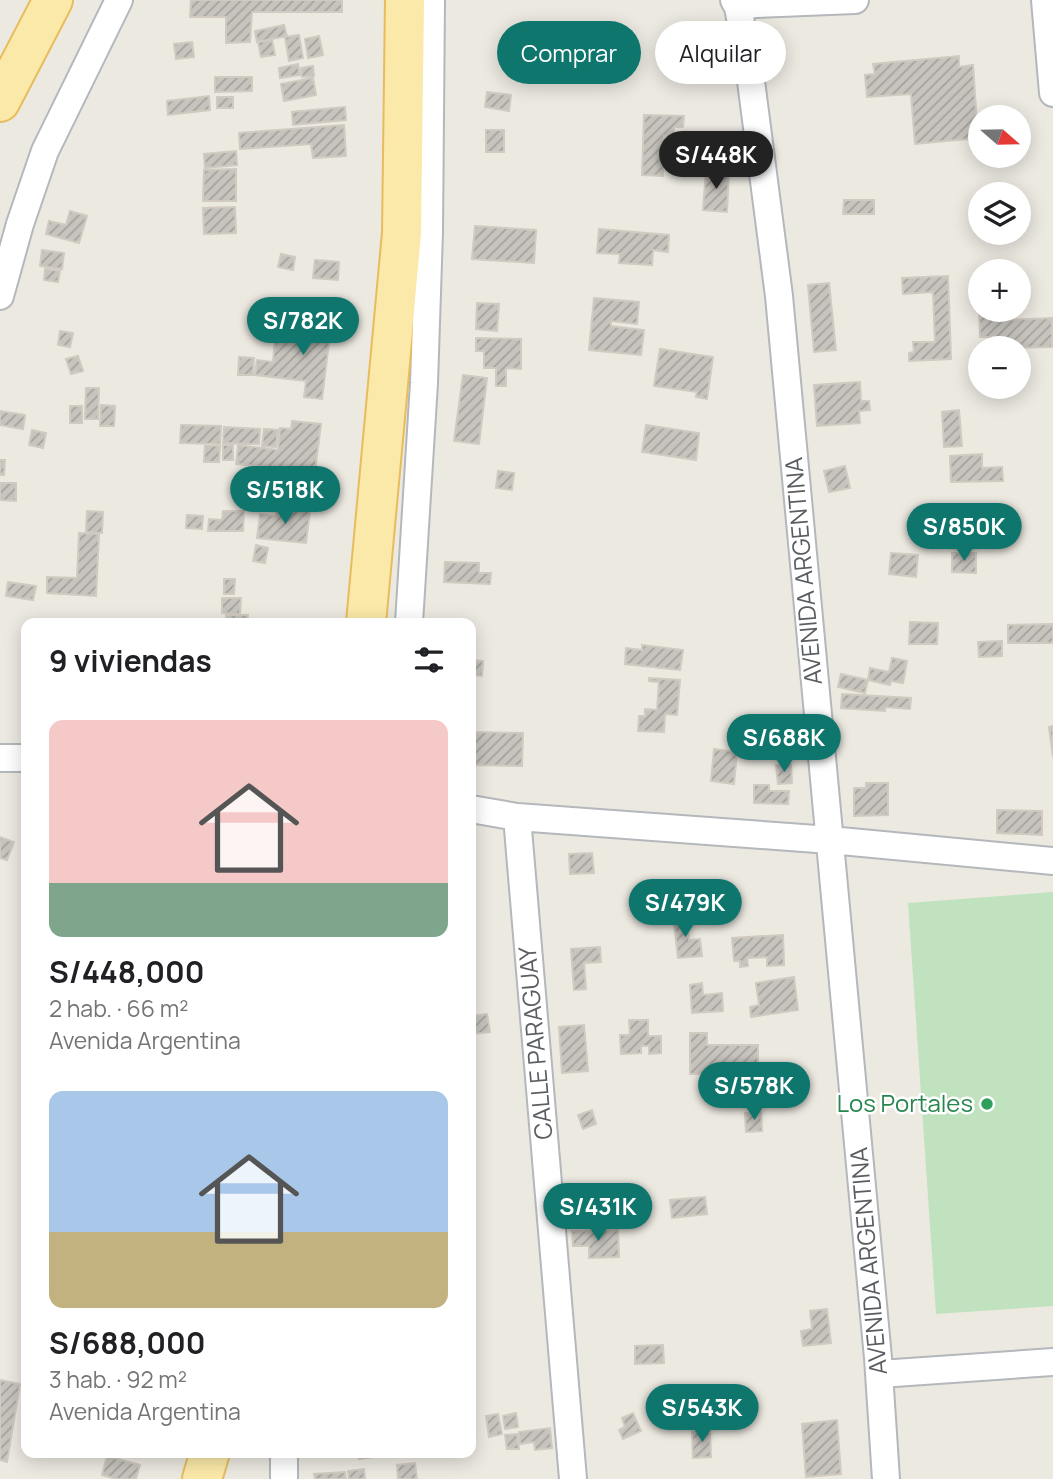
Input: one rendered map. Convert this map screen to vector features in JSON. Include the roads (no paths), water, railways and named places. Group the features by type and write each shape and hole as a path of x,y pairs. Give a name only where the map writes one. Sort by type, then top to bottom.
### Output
{"main road":[{"path":"0,102 53,0"},
{"path":"366,618 402,233 405,0"},
{"path":"202,1479 208,1458"}],"street":[{"path":"0,296 20,224 45,151 119,0"},
{"path":"409,618 424,383 429,232 431,0"},
{"path":"746,3 855,0"},
{"path":"1045,0 1053,93"},
{"name":"AVENIDA ARGENTINA","path":"746,3 749,66 779,296 880,1374 886,1479"},
{"path":"0,758 21,758"},
{"path":"476,811 517,817 830,840 1053,862"},
{"name":"CALLE PARAGUAY","path":"517,817 573,1479"},
{"path":"880,1374 1053,1362"},
{"path":"284,1458 284,1479"}],"place":[{"name":"Los Portales","path":"987,1104"}]}
